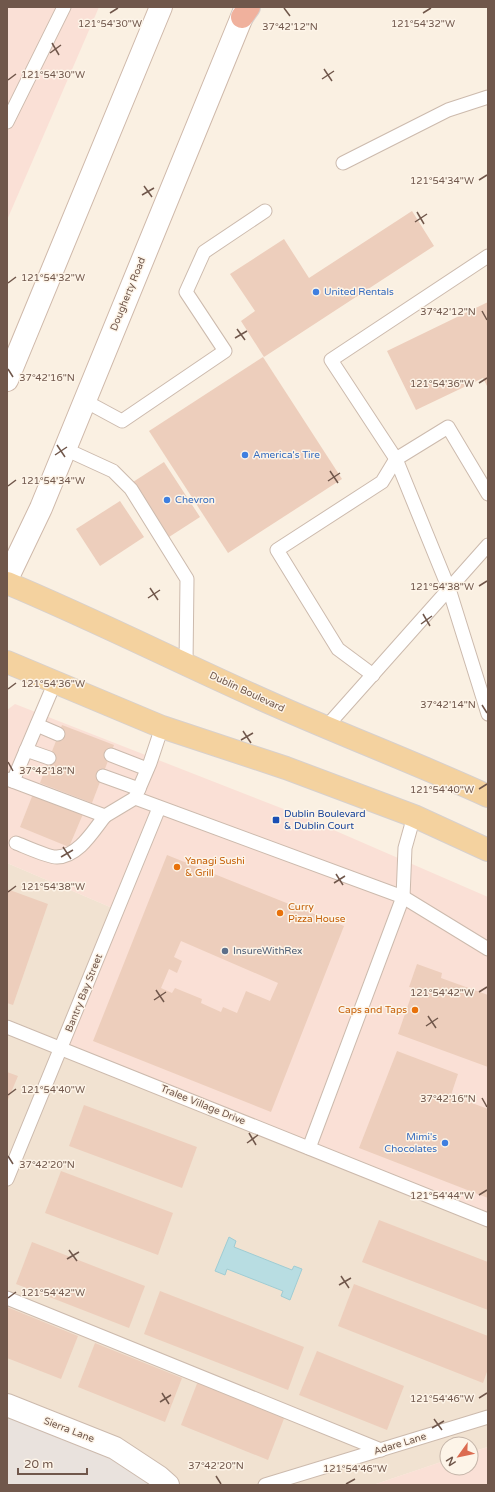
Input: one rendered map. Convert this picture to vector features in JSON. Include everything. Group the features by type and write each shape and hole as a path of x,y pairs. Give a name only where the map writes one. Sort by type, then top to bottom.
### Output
{"main road":[{"path":"7,380 161,7"},
{"name":"Dougherty Road","path":"7,580 41,508 246,10"},
{"name":"Dublin Boulevard","path":"7,583 60,605 276,706 327,726 488,796"},
{"path":"7,662 162,727 286,768 414,816 488,850"},
{"name":"Sierra Lane","path":"7,1405 115,1448 159,1477 168,1485"}],"lane":[{"path":"7,122 64,7"},
{"path":"343,163 448,110 488,97"},
{"path":"85,401 122,422 225,351 186,292 204,252 265,211"},
{"path":"488,256 331,360 396,459 449,589 488,714"},
{"path":"373,675 338,649 277,550 382,482 396,459 448,427 488,494"},
{"path":"65,449 113,471 131,489 187,579 186,664"},
{"path":"327,726 488,545"},
{"path":"55,682 26,750 10,780 105,816"},
{"path":"36,725 58,734"},
{"path":"16,844 56,858 73,852 89,836 105,816 137,793 162,727"},
{"path":"26,750 49,758"},
{"path":"111,754 147,769"},
{"path":"103,776 137,793 159,808 403,897 488,949"},
{"name":"Bantry Bay Street","path":"7,1179 159,808"},
{"path":"309,1148 403,897 405,848 414,816"},
{"name":"Tralee Village Drive","path":"7,1027 488,1220"},
{"path":"7,1298 381,1450"},
{"name":"Adare Lane","path":"265,1485 488,1417"}],"shaded area":[{"path":"7,7 99,7 7,220"},
{"path":"15,704 299,815 488,897 488,1220 61,1048 117,910 7,863 7,710"},
{"path":"7,863 117,910 488,1220 488,1447 479,1450 479,1436 439,1436 439,1463 373,1485 168,1485 7,1405"},
{"path":"7,1405 168,1485 7,1485"},
{"path":"488,1447 488,1485 373,1485 439,1463 439,1476 479,1476 479,1450"}],"water":[{"path":"229,1237 236,1241 234,1247 292,1270 294,1266 302,1269 290,1300 281,1296 283,1291 227,1269 225,1275 215,1271"}],"building":[{"path":"412,211 434,246 264,357 241,321 255,311 230,274 284,239 309,278"},
{"path":"488,302 488,388 483,378 416,410 387,351"},
{"name":"America's Tire","path":"263,357 342,479 228,553 149,431"},
{"name":"Chevron","path":"164,462 200,517 169,537 133,482"},
{"path":"120,501 144,537 100,566 76,529"},
{"path":"62,725 114,745 92,803 40,783"},
{"path":"33,794 83,814 69,847 20,827"},
{"path":"167,855 344,926 271,1112 93,1041","holes":["181,941 278,983 270,1001 246,991 237,1013 223,1007 221,1012 201,1003 202,999 175,988 172,993 161,988 169,969 177,973 182,961 174,957"]},
{"path":"7,889 48,904 13,1005 7,1003"},
{"path":"417,964 442,973 441,978 488,995 488,1067 398,1034 414,988 409,987"},
{"path":"397,1051 458,1074 451,1095 488,1109 488,1198 359,1148"},
{"path":"7,1072 18,1076 7,1102"},
{"path":"84,1105 197,1147 182,1188 69,1146"},
{"path":"61,1171 173,1213 158,1255 45,1213"},
{"path":"379,1220 488,1262 488,1310 362,1262"},
{"path":"32,1242 145,1286 129,1328 16,1284"},
{"path":"354,1284 488,1336 488,1369 483,1383 338,1326"},
{"path":"160,1291 304,1347 288,1390 144,1334"},
{"path":"7,1307 78,1336 61,1379 7,1358"},
{"path":"95,1343 182,1378 165,1422 78,1387"},
{"path":"317,1351 404,1386 387,1430 299,1395"},
{"path":"198,1381 285,1416 268,1460 181,1425"}],"place":[{"name":"United Rentals","path":"316,292"},
{"name":"America's Tire","path":"245,455"},
{"name":"Chevron","path":"167,500"},
{"name":"Dublin Boulevard & Dublin Court","path":"276,820"},
{"name":"Yanagi Sushi & Grill","path":"177,867"},
{"name":"Curry Pizza House","path":"280,913"},
{"name":"InsureWithRex","path":"225,951"},
{"name":"Caps and Taps","path":"415,1010"},
{"name":"Mimi's Chocolates","path":"445,1143"}]}
